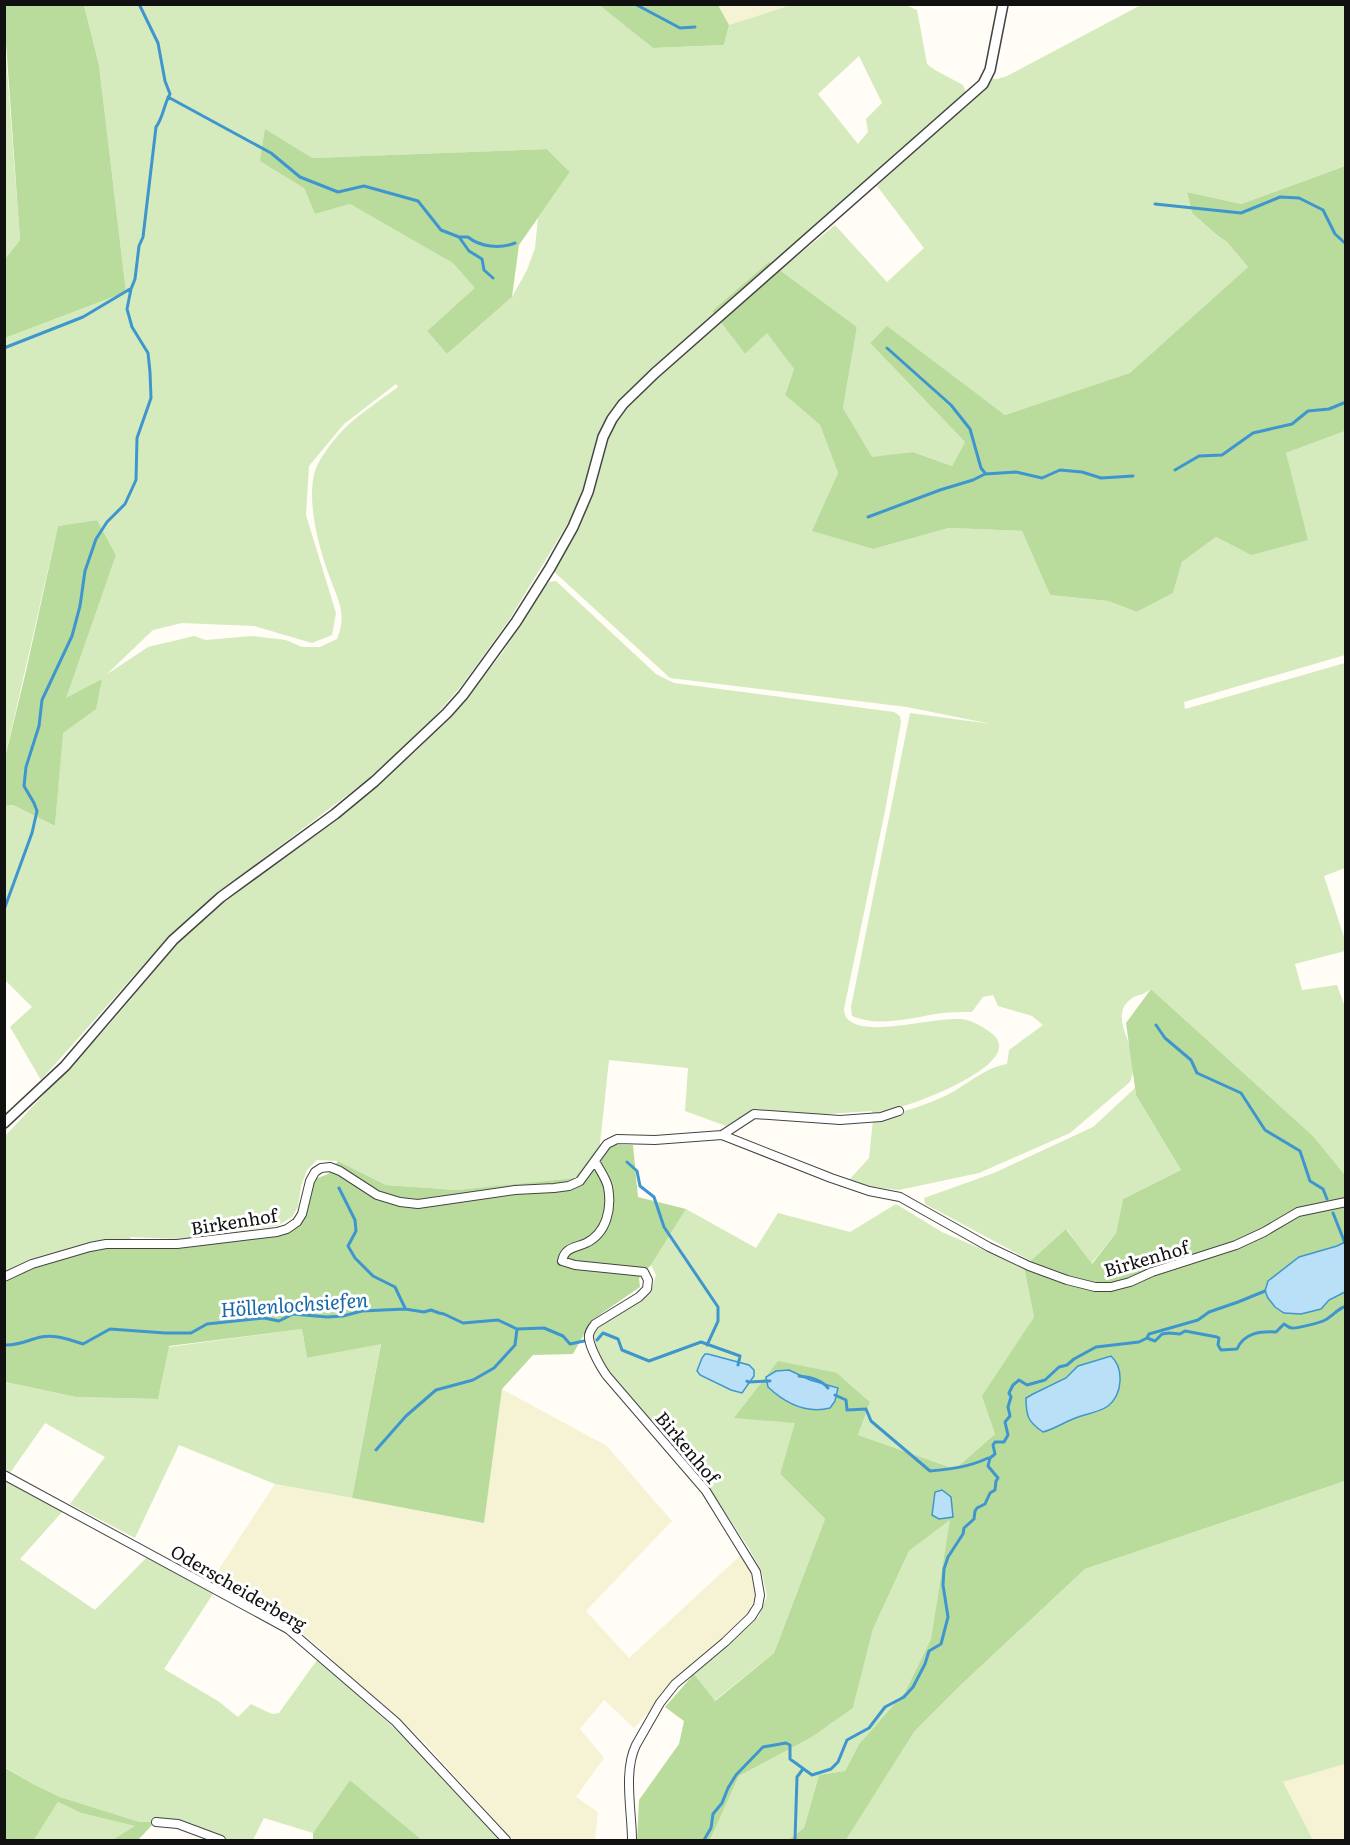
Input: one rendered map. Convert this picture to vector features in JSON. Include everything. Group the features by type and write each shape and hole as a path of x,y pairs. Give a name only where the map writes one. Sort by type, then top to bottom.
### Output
{"street":[{"path":"7,1117 65,1066 173,940 221,897 335,814 375,781 422,738 463,695 522,613 573,527 588,492 603,437 623,404 655,373 976,91 987,78 1003,4"},
{"name":"Birkenhof","path":"723,1135 754,1114 840,1120 881,1116 899,1111"},
{"name":"Birkenhof","path":"4,1277 32,1264 98,1245 177,1244 277,1232 297,1222 302,1214 310,1181 315,1172 321,1168 330,1167 340,1171 376,1195 400,1202 418,1204 506,1191 569,1186 580,1181 607,1144 617,1139 655,1140 723,1135 831,1178 869,1191 900,1197 989,1247 1029,1266 1067,1280 1095,1287 1111,1287 1130,1282 1152,1272 1236,1245 1298,1212 1346,1202"},
{"name":"Birkenhof","path":"595,1161 608,1186 608,1216 605,1226 586,1243 567,1250 562,1261 575,1265 644,1272 648,1280 647,1289 639,1297 595,1324 590,1330 589,1339 601,1368 607,1376 705,1491 721,1514 756,1572 760,1594 758,1606 751,1617 675,1684 660,1703 636,1745 630,1771 632,1839"},
{"name":"Oderscheiderberg","path":"4,1475 288,1629 396,1722 506,1840"},
{"path":"156,1822 178,1824 221,1840"}],"shaded area":[{"path":"718,5 791,5 729,25"},
{"path":"502,1389 607,1446 672,1521 586,1611 629,1658 742,1554 757,1593 745,1619 673,1682 634,1728 604,1700 580,1729 604,1758 576,1797 598,1812 595,1840 513,1840 423,1741 341,1669 324,1651 289,1623 211,1581 275,1484 484,1523"},
{"path":"1345,1764 1345,1840 1313,1840 1283,1782"}],"green space":[{"path":"4,5 84,5 99,65 126,292 5,338 5,259 20,240"},
{"path":"84,5 599,5 653,48 724,45 729,25 791,5 906,5 917,10 927,64 963,85 966,93 772,265 769,263 712,311 745,354 767,332 794,369 785,395 820,425 838,473 813,531 873,549 949,528 1022,531 1050,595 1108,601 1137,612 1173,593 1182,562 1216,537 1251,555 1286,453 1345,431 1345,655 1184,702 1185,709 1345,663 1345,868 1324,876 1345,940 1345,951 1295,964 1302,990 1337,985 1345,1007 1345,1175 1313,1136 1151,989 1126,1003 1123,1010 1123,1026 1133,1058 1130,1082 1070,1133 979,1173 899,1190 872,1187 849,1180 869,1158 873,1120 940,1098 984,1072 1007,1064 1009,1050 1043,1025 1032,1016 998,1006 993,995 983,997 972,1012 943,1013 885,1021 852,1016 851,1007 910,713 991,724 907,707 670,678 550,568 573,527 568,523 509,620 463,684 424,729 382,769 219,892 170,935 41,1080 10,1027 32,1007 5,980 5,806 13,805 55,826 65,698 116,555 97,520 58,526 5,758 5,338 126,292 99,65","holes":["859,56 882,103 866,119 868,132 858,144 818,94","547,149 570,172 538,218 535,248 527,270 512,297 447,354 427,331 476,288 454,263 350,204 315,214 304,188 312,158","396,384 398,387 343,430 324,453 315,471 312,496 315,525 342,615 337,639 320,647 302,647 286,640 251,636 206,640 194,636 148,647 106,675 153,630 182,623 254,626 312,643 332,635 336,613 306,515 309,466 344,424"]},
{"path":"599,5 718,5 729,25 724,45 653,48"},
{"path":"1141,5 1345,5 1345,166 1241,204 1187,192 1192,213 1227,242 1248,267 1131,373 1005,415 887,327 870,343 965,442 952,466 913,452 872,458 843,408 857,327 780,270 835,225 887,282 924,248 877,186 987,86 987,78 997,79 1007,76"},
{"path":"4,29 20,240 5,259 4,259"},
{"path":"265,129 312,158 547,149 570,172 519,245 512,297 447,354 427,331 475,288 453,263 350,204 315,214 304,188 260,161"},
{"path":"1345,166 1345,431 1286,453 1308,540 1251,555 1216,537 1182,562 1173,593 1137,612 1108,601 1050,595 1022,531 949,528 873,549 812,531 838,473 820,425 785,395 794,369 767,333 745,354 712,311 769,262 857,327 843,408 872,457 913,452 952,466 965,442 870,343 887,326 1005,415 1130,373 1248,267 1227,242 1192,213 1187,192 1241,204"},
{"path":"97,520 116,555 66,698 102,679 96,709 63,733 55,826 13,805 5,806 5,758 58,526"},
{"path":"556,581 656,674 674,683 894,712 900,716 901,722 885,811 844,1009 846,1017 855,1024 868,1027 939,1020 967,1020 986,1029 997,1039 999,1048 994,1059 981,1070 944,1090 886,1111 873,1114 872,1111 813,1115 753,1109 726,1126 685,1111 688,1068 609,1060 600,1144 576,1178 457,1190 386,1185 338,1161 317,1160 307,1170 301,1186 298,1207 292,1217 277,1226 180,1239 130,1237 134,1243 5,1277 5,1136 108,1026 180,940 242,887 339,817 415,752 461,705 503,652 541,591 549,582"},
{"path":"1151,989 1313,1136 1345,1175 1345,1242 1299,1257 1268,1281 1275,1307 1284,1313 1301,1314 1320,1309 1329,1300 1345,1292 1345,1481 1085,1569 914,1732 846,1840 788,1840 804,1828 819,1775 845,1771 859,1744 905,1692 931,1639 950,1520 909,1551 873,1629 853,1708 812,1737 739,1776 710,1840 637,1840 639,1800 679,1744 684,1721 665,1707 694,1674 715,1701 774,1653 825,1519 780,1474 795,1423 734,1418 778,1361 837,1373 870,1402 858,1435 955,1469 995,1434 982,1396 1034,1317 1024,1267 1066,1229 1092,1264 1116,1233 1123,1199 1181,1170 1136,1095 1126,1023"},
{"path":"1135,1088 1136,1095 1181,1170 1123,1199 1116,1233 1091,1264 1067,1229 1031,1261 925,1204 924,1198 994,1173 1093,1127"},
{"path":"600,1144 633,1145 638,1197 686,1209 651,1265 639,1278 640,1287 592,1320 573,1354 533,1355 502,1389 484,1523 352,1498 381,1344 307,1358 302,1329 169,1346 158,1399 76,1397 5,1382 4,1277 90,1247 177,1244 277,1232 297,1222 310,1181 328,1174 338,1161 386,1185 457,1190 575,1178"},
{"path":"896,1204 942,1232 1024,1267 1034,1317 983,1396 995,1434 955,1469 858,1435 870,1402 837,1373 796,1423 780,1474 825,1519 774,1653 714,1701 694,1674 759,1616 767,1596 761,1570 710,1490 607,1371 592,1332 650,1293 656,1275 651,1265 686,1209 756,1248 778,1213 850,1232","holes":["708,1354 749,1365 754,1370 754,1376 746,1388 731,1390 700,1375 697,1371 702,1358"]},
{"path":"302,1329 307,1358 381,1343 352,1498 275,1484 179,1445 135,1538 70,1504 105,1457 45,1423 10,1473 5,1469 4,1382 76,1397 158,1399 168,1347"},
{"path":"4,1480 63,1511 20,1559 95,1610 147,1557 213,1594 164,1669 218,1701 238,1717 251,1704 272,1714 279,1713 317,1660 406,1739 499,1840 422,1840 350,1780 313,1833 264,1818 253,1840 221,1840 178,1824 140,1822 60,1797 5,1767"},
{"path":"1345,1481 1345,1764 1283,1782 1313,1840 846,1840 914,1732 1085,1569"},
{"path":"951,1519 931,1639 905,1692 859,1744 845,1771 819,1775 804,1828 788,1840 710,1840 739,1776 812,1737 853,1708 873,1629 909,1551"},
{"path":"4,1767 60,1797 140,1822 155,1822 138,1840 112,1840 135,1826 81,1813 58,1802 34,1840 5,1840"},
{"path":"350,1780 422,1840 313,1840 313,1833"},
{"path":"58,1802 81,1813 136,1826 112,1840 34,1840"}],"water":[{"path":"1345,1242 1345,1292 1329,1300 1321,1309 1301,1314 1284,1313 1275,1307 1265,1291 1268,1281 1299,1257"},
{"path":"705,1354 749,1365 754,1370 754,1376 742,1393 700,1375 697,1371"},
{"path":"1111,1356 1118,1367 1120,1381 1117,1395 1108,1406 1043,1432 1031,1422 1027,1414 1026,1398 1066,1378 1078,1366"},
{"path":"789,1370 810,1380 838,1388 835,1401 830,1408 813,1410 796,1406 781,1398 768,1387 766,1377 776,1371"},
{"path":"942,1490 951,1497 953,1517 939,1519 932,1515 935,1492"}],"waterway":[{"path":"5,907 32,833 37,811 24,786 26,767 39,726 42,700 72,636 80,606 85,571 96,539 107,522 125,504 136,480 137,438 151,398 148,353 132,327 127,309 135,279 139,246 143,237 156,127 170,94 165,81 158,43 139,4"},
{"path":"635,4 680,28 695,27"},
{"path":"168,97 271,153 300,177 338,192 364,186 418,201 441,230 490,246 515,243"},
{"path":"1155,204 1241,213 1280,197 1299,198 1323,210 1335,234 1346,244"},
{"path":"459,237 469,251 482,259 484,270 493,278"},
{"path":"4,348 83,317 130,289"},
{"path":"887,348 951,405 970,429 981,468 985,473"},
{"path":"1175,470 1199,456 1222,455 1253,433 1292,424 1308,411 1329,409 1346,402"},
{"path":"868,517 985,474 1016,472 1042,478 1060,470 1082,472 1101,478 1133,476"},
{"path":"1156,1025 1165,1038 1191,1060 1197,1073 1241,1093 1265,1130 1300,1151 1310,1181 1323,1189 1327,1199"},
{"path":"627,1162 637,1171 640,1186 654,1197 664,1227 718,1307 718,1321 707,1345"},
{"path":"339,1188 355,1220 356,1231 348,1246 355,1258 373,1276 395,1287 405,1308"},
{"path":"1333,1213 1345,1243"},
{"path":"1147,1338 1149,1334 1198,1320 1209,1312 1265,1291"},
{"path":"704,1840 711,1828 713,1814 722,1803 736,1775 763,1747 786,1743 790,1745 790,1759 812,1775 831,1769 838,1762 847,1740 869,1728 885,1707 904,1697 913,1687 929,1651 941,1644 948,1617 943,1585 944,1569 948,1557 963,1534 964,1528 974,1519 977,1508 985,1504 990,1493 995,1490 998,1478 988,1466 990,1458 995,1454 993,1445 995,1442 1004,1442 1008,1435 1005,1422 1010,1416 1008,1407 1011,1397 1009,1393 1019,1380 1027,1385 1045,1380 1059,1367 1067,1365 1096,1347 1139,1342 1147,1338 1155,1341 1162,1334 1169,1333 1180,1334 1185,1331 1217,1337 1221,1350 1237,1349 1244,1339 1253,1334 1276,1332 1284,1324 1294,1328 1319,1322 1346,1306"},
{"name":"Höllenlochsiefen","path":"4,1345 18,1344 46,1336 83,1344 110,1329 191,1333 207,1324 264,1318 279,1321 293,1314 327,1317 362,1311 405,1309 424,1312 431,1310 463,1323 498,1320 517,1329 544,1328 563,1336 570,1344 584,1341"},
{"path":"376,1450 406,1416 436,1390 473,1380 494,1368 515,1345 517,1329"},
{"name":"Höllenlochsiefen","path":"597,1340 603,1333 618,1339 622,1350 649,1361 701,1342 740,1356 738,1365"},
{"name":"Höllenlochsiefen","path":"799,1376 819,1381 828,1388"},
{"name":"Höllenlochsiefen","path":"747,1381 770,1381"},
{"name":"Höllenlochsiefen","path":"835,1395 846,1400 847,1410 866,1409 871,1421 930,1471 967,1466 988,1458"},
{"path":"795,1840 797,1777 803,1769"}]}
